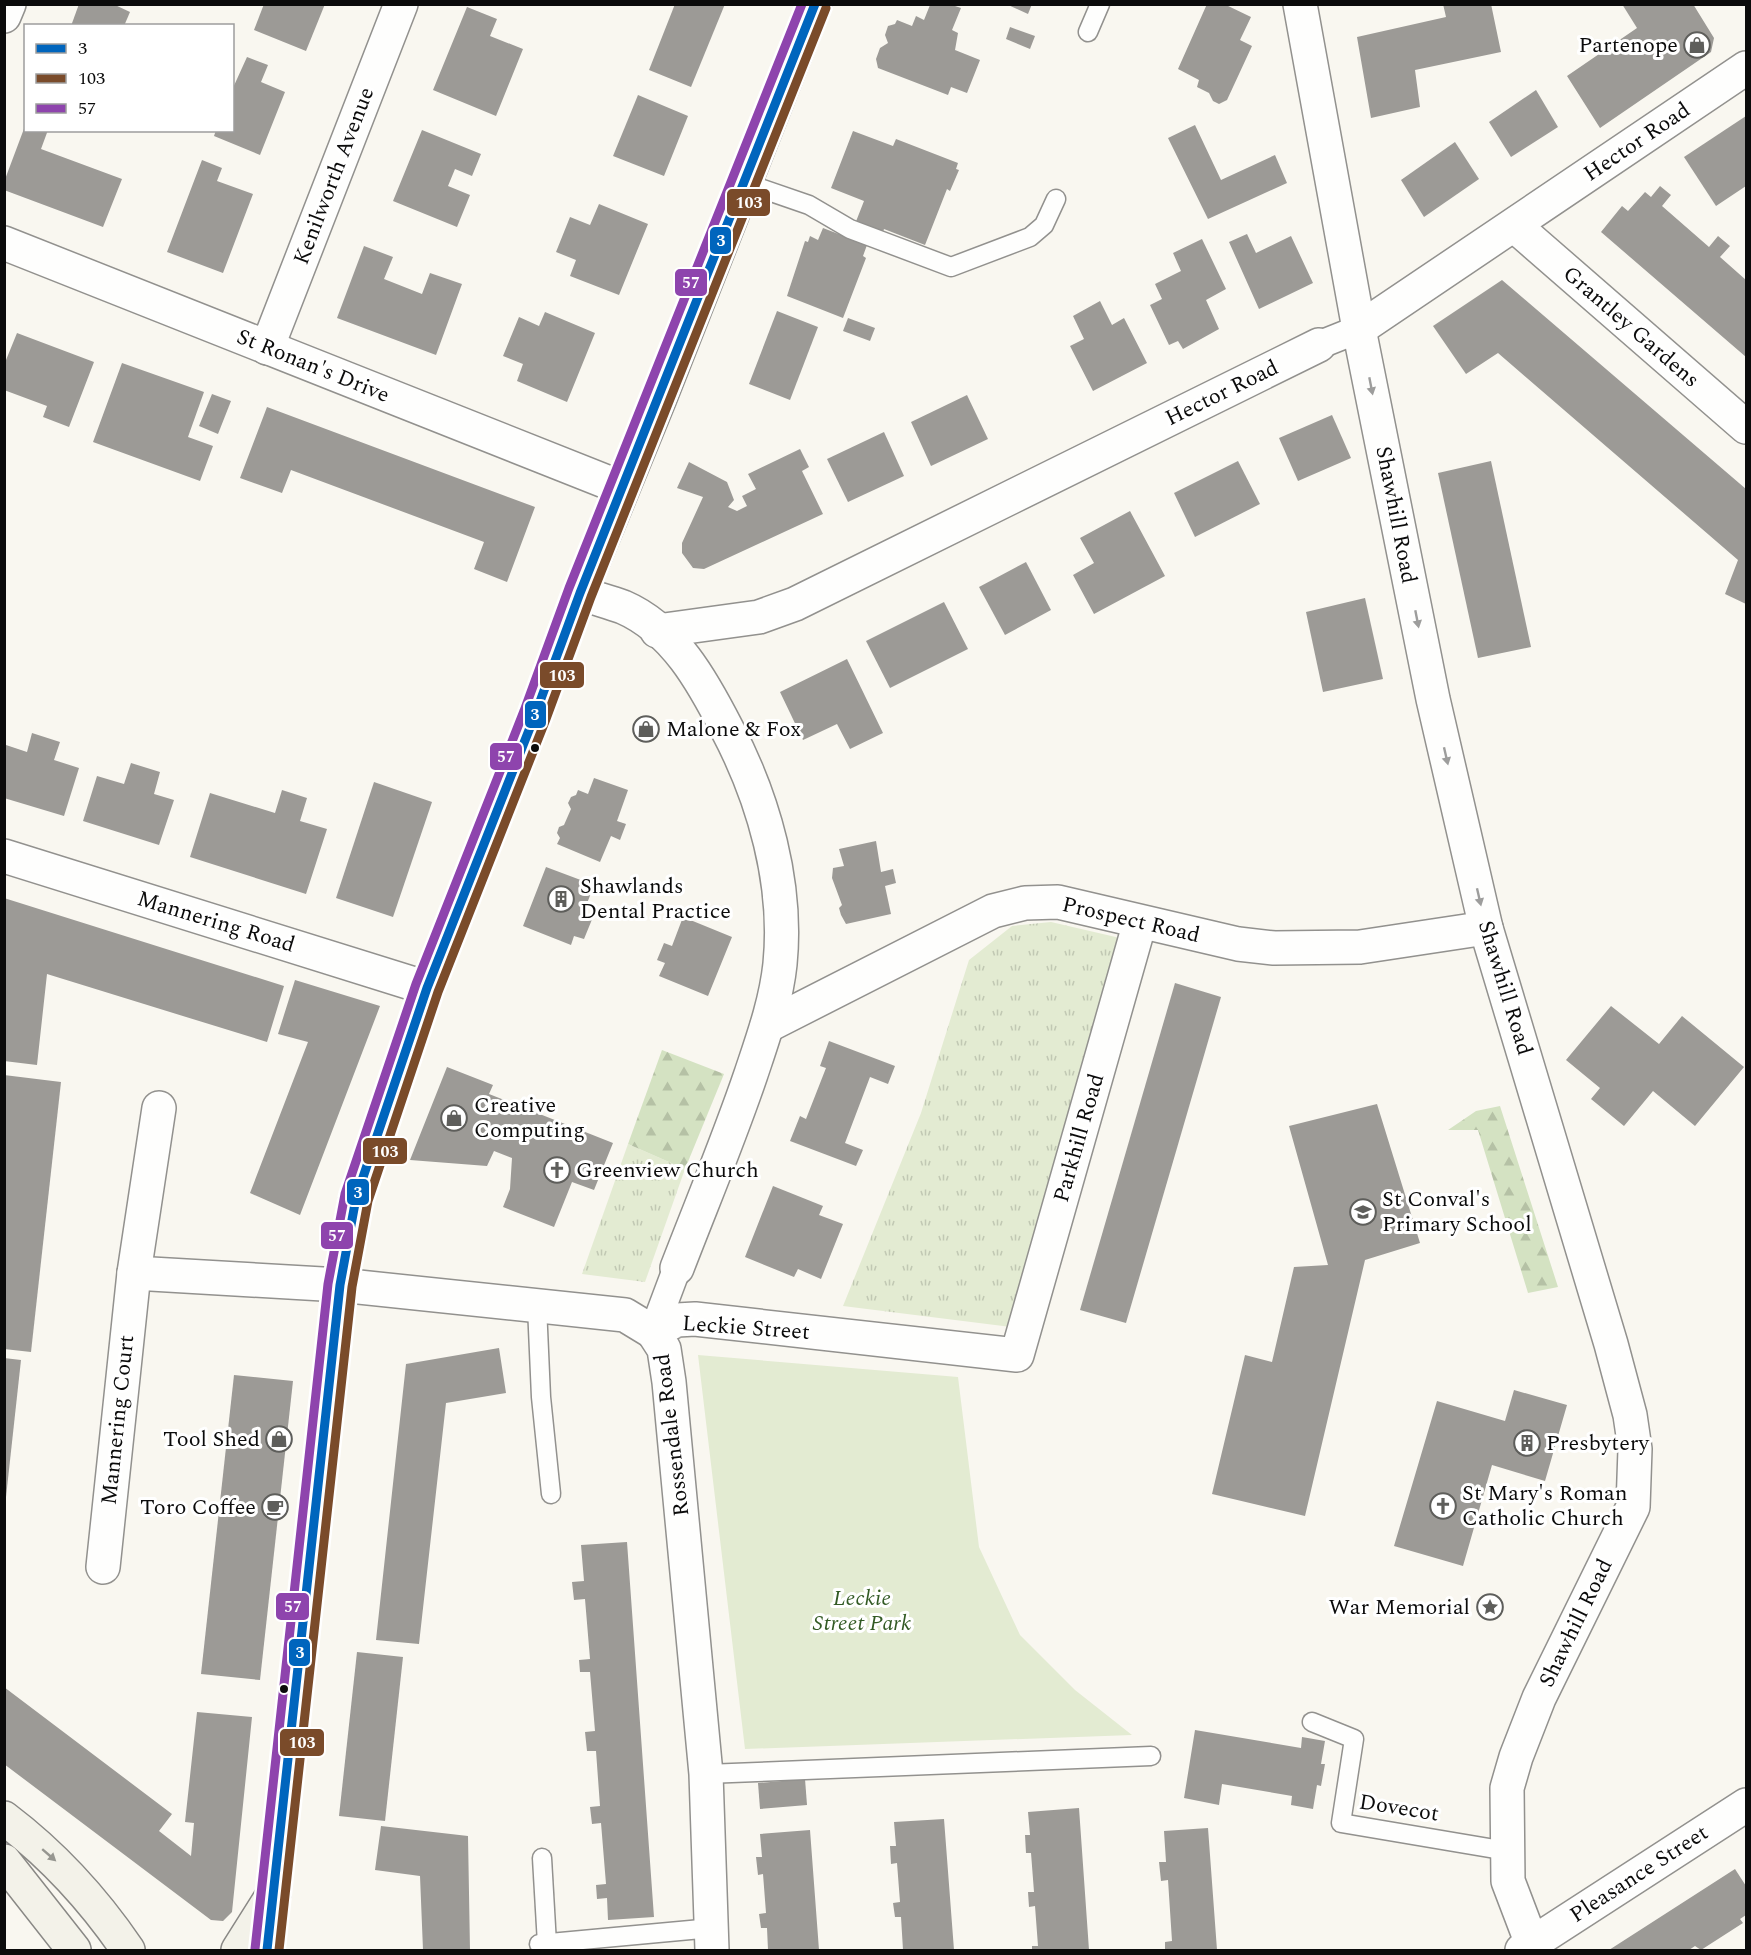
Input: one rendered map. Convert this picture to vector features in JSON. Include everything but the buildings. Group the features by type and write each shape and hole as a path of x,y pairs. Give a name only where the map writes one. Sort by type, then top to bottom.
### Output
{"main road":[{"path":"4,1818 59,1863 109,1922 129,1950"},
{"path":"4,1861 74,1950"},
{"path":"238,1950 274,1893"},
{"path":"109,1922 147,1950"}],"street":[{"path":"4,16 9,4"},
{"name":"Kenilworth Avenue","path":"267,348 401,4"},
{"path":"267,1950 339,1285 356,1198 427,988 535,715 580,593 815,4"},
{"name":"Shawhill Road","path":"1300,4 1359,329 1433,699 1471,865 1486,928 1611,1344 1630,1415 1635,1449 1633,1507 1562,1649 1516,1757 1507,1788 1508,1881 1527,1947"},
{"name":"Hector Road","path":"657,631 759,617 795,604 1319,345 1359,329 1746,68"},
{"name":"Grantley Gardens","path":"1515,225 1746,428"},
{"name":"St Ronan's Drive","path":"4,243 622,488"},
{"name":"Rossendale Road","path":"580,593 624,608 657,631 694,669 736,745 758,798 774,860 780,905 780,964 767,1026 737,1117 653,1332 664,1349 669,1382 706,1774 712,1939"},
{"name":"Mannering Road","path":"4,856 427,988"},
{"name":"Prospect Road","path":"767,1026 993,911 1025,903 1058,902 1238,944 1285,948 1360,947 1486,928"},
{"name":"Parkhill Road","path":"1017,1355 1140,922"},
{"name":"Mannering Court","path":"103,1567 134,1273 159,1108"},
{"path":"134,1273 339,1285"},
{"name":"Leckie Street","path":"339,1285 625,1315 653,1332 677,1320 695,1319 1017,1355"},
{"name":"Pleasance Street","path":"1527,1947 1746,1805"},
{"path":"274,1893 281,1950"}],"lane":[{"path":"1088,32 1100,4"},
{"path":"745,183 809,205 850,229 951,267 1030,237 1044,225 1056,199"},
{"path":"537,1306 541,1397 551,1494"},
{"name":"Dovecot","path":"1312,1722 1354,1739 1341,1823 1507,1851"},
{"path":"706,1774 1151,1756"},
{"path":"542,1858 543,1944 712,1939"}],"green space":[{"path":"1051,922 1120,938 1011,1327 843,1306 921,1113 969,960 1012,926"},
{"path":"662,1050 724,1074 685,1169 628,1144"},
{"path":"1500,1106 1558,1287 1528,1293 1478,1130 1448,1130 1476,1111"},
{"path":"628,1144 685,1169 645,1282 582,1274"},
{"name":"Leckie Street Park","path":"698,1355 958,1377 979,1547 1020,1635 1075,1690 1132,1735 745,1749"}],"transit line":[{"name":"57","path":"255,1949 328,1284 345,1194 416,984 524,711 569,588 802,4"},
{"name":"3","path":"267,1950 340,1285 356,1198 427,988 535,715 580,593 815,4"},
{"name":"103","path":"279,1950 352,1287 368,1201 438,992 546,719 591,597 826,8"}],"place":[{"name":"Partenope","path":"1697,45"},
{"name":"Malone & Fox","path":"646,729"},
{"name":"Shawlands Dental Practice","path":"561,899"},
{"name":"Creative Computing","path":"454,1118"},
{"name":"Greenview Church","path":"557,1170"},
{"name":"St Conval's Primary School","path":"1363,1212"},
{"name":"Tool Shed","path":"279,1439"},
{"name":"Presbytery","path":"1527,1443"},
{"name":"St Mary's Roman Catholic Church","path":"1443,1506"},
{"name":"Toro Coffee","path":"275,1507"},
{"name":"War Memorial","path":"1490,1607"}]}
